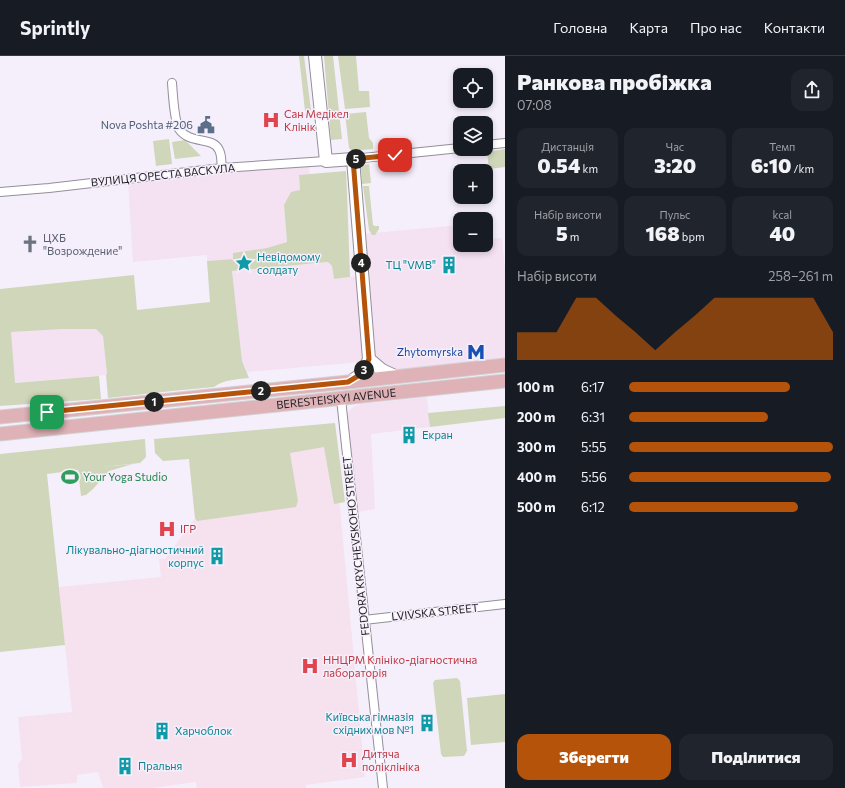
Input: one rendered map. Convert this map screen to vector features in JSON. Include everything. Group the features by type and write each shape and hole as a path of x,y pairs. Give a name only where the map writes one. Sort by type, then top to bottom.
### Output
{"main road":[{"name":"BERESTEISKYI AVENUE","path":"0,417 505,365"},
{"name":"BERESTEISKYI AVENUE","path":"0,434 505,382"}],"street":[{"path":"315,56 326,161 453,149"},
{"path":"172,83 176,119 180,131 184,135 191,138 214,144 220,151 222,168"},
{"path":"493,144 505,143"},
{"path":"350,382 363,373 369,359 353,159"},
{"name":"ВУЛИЦЯ ОРЕСТА ВАСКУЛА","path":"0,192 49,188 222,168 326,161"},
{"path":"369,359 382,370 397,377"},
{"name":"FEDORA KRYCHEVSKOHO STREET","path":"341,399 383,788"},
{"name":"LVIVSKA STREET","path":"364,620 505,604"}],"shaded area":[{"path":"309,166 310,174 299,176 300,190 284,205 287,242 267,248 233,253 234,259 207,261 207,255 133,262 128,181 202,172"},
{"path":"453,226 453,252 493,252 493,239 502,238 505,270 505,358 395,372 373,360 362,234"},
{"path":"328,262 332,266 334,279 358,276 363,354 361,362 247,372 242,361 232,271"},
{"path":"96,329 103,336 107,375 14,383 11,332"},
{"path":"427,397 430,427 371,434 375,509 358,512 347,414 353,407 361,404"},
{"path":"330,442 340,508 365,777 306,785 306,788 197,788 196,782 152,788 103,788 98,772 77,775 77,783 20,787 18,764 22,760 18,717 72,712 59,587 161,577 159,559 165,559 195,518 189,459"}],"green space":[{"path":"299,56 304,56 311,110 305,111"},
{"path":"324,56 333,56 342,139 331,140"},
{"path":"338,56 356,56 359,91 369,91 370,107 345,109"},
{"path":"366,112 369,138 373,143 373,149 352,151 349,148 345,114"},
{"path":"169,139 172,164 156,166 153,141"},
{"path":"185,140 201,156 175,159 172,142"},
{"path":"505,149 505,167 493,168 493,164 488,164 487,156 493,156 493,151"},
{"path":"369,164 371,183 362,184 361,168 363,165"},
{"path":"346,171 350,277 334,279 332,266 328,262 232,271 242,361 249,378 226,381 214,387 108,398 103,336 96,329 11,332 15,383 99,376 101,399 0,406 0,289 134,275 137,310 210,302 207,261 233,259 233,253 267,248 287,242 284,205 291,192 300,190 299,175"},
{"path":"363,186 369,186 373,225 379,226 379,229 375,235 372,235 369,230"},
{"path":"505,406 505,418 430,427 428,413"},
{"path":"335,423 345,502 334,504 324,447 290,453 298,501 296,507 197,521 195,518 189,459 163,461 155,453 154,439"},
{"path":"145,439 146,457 140,463 93,468 133,464 109,471 86,495 81,496 78,470 47,474 65,645 0,652 0,454"},
{"path":"457,678 460,681 467,751 464,756 443,757 441,754 433,683 435,680"},
{"path":"505,694 505,742 471,745 467,698"}],"place":[{"name":"Сан Медікел Клінік","path":"271,120"},
{"name":"Nova Poshta #206","path":"206,125"},
{"name":"ЦХБ \"Возрождение\"","path":"30,244"},
{"name":"Невідомому солдату","path":"244,263"},
{"name":"ТЦ \"VMB\"","path":"449,265"},
{"name":"Zhytomyrska","path":"476,352"},
{"name":"Екран","path":"409,435"},
{"name":"Your Yoga Studio","path":"70,477"},
{"name":"ІГР","path":"167,529"},
{"name":"Лікувально-діагностичний корпус","path":"217,556"},
{"name":"ННЦРМ Клініко-діагностична лабораторія","path":"310,666"},
{"name":"Київська гімназія східних мов №1","path":"427,723"},
{"name":"Харчоблок","path":"162,731"},
{"name":"Дитяча поліклініка","path":"349,760"},
{"name":"Пральня","path":"125,766"}],"route":[{"path":"47,412 350,382 363,373 369,359 353,159 395,155"}]}
